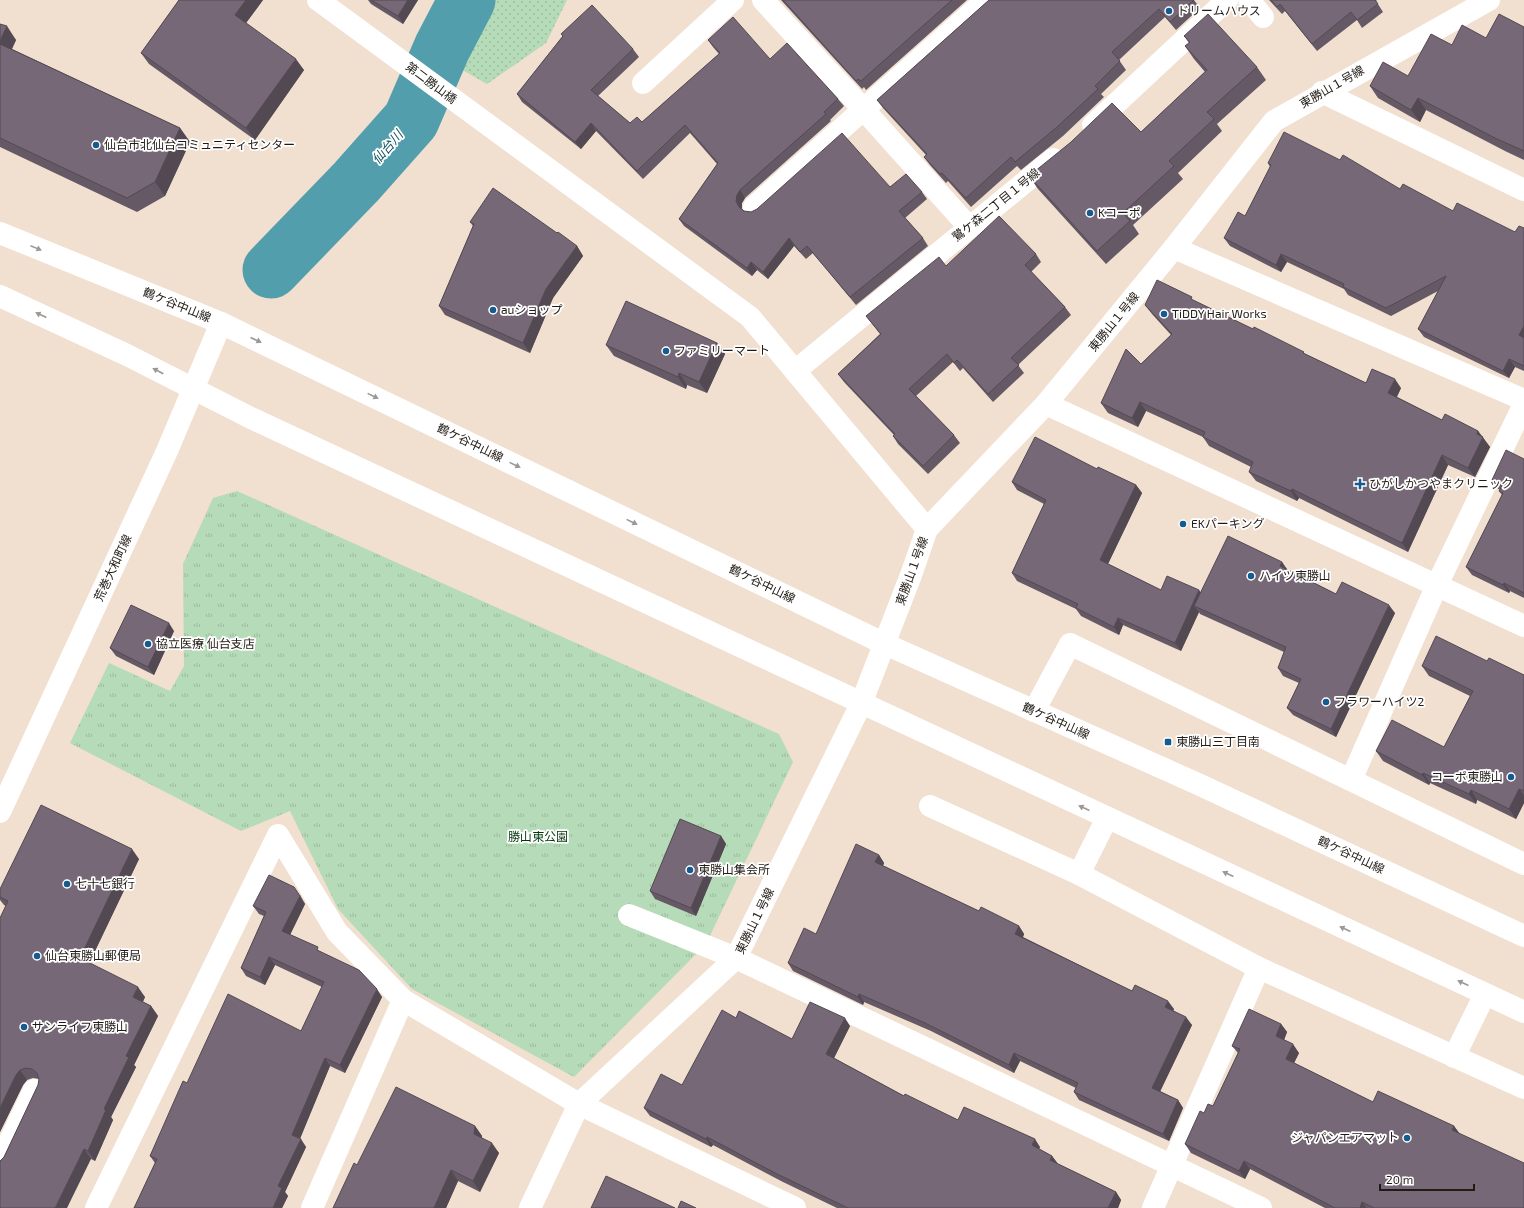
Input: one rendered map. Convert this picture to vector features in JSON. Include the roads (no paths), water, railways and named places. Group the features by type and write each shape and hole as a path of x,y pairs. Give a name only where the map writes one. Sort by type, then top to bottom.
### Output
{"street":[{"path":"643,83 733,0"},
{"path":"763,0 969,227"},
{"path":"754,207 986,0"},
{"name":"鷺ケ森二丁目１号線","path":"795,371 1074,142 1227,0"},
{"path":"1249,0 1263,17"},
{"name":"東勝山１号線","path":"530,1208 579,1104 736,958 861,704 885,644 927,529 1046,404 1174,248 1274,121 1322,92 1489,0"},
{"name":"第二勝山橋","path":"322,1 475,116 750,317 927,529"},
{"path":"1322,92 1524,190"},
{"name":"鶴ケ谷中山線","path":"0,233 221,323 885,644 1198,784 1524,936"},
{"path":"1174,248 1524,400"},
{"path":"0,296 127,355 193,390 861,704 1524,1012"},
{"name":"荒巻大和町線","path":"0,812 167,451 221,323"},
{"path":"1046,404 1524,626"},
{"path":"1351,780 1437,585 1524,404"},
{"path":"1034,711 1070,644 1524,864"},
{"path":"930,806 1078,874 1260,968 1524,1088"},
{"path":"1078,874 1107,818"},
{"path":"96,1208 278,835 337,932 403,1000 579,1104 795,1208"},
{"path":"629,916 736,958 1261,1208"},
{"path":"1153,1208 1260,968"},
{"path":"1454,1057 1486,994"},
{"path":"312,1208 403,1000"},
{"path":"0,1161 34,1090"}],"waterway":[{"name":"仙台川","path":"271,270 356,182 411,120 442,48 467,0"}],"place":[{"name":"ドリームハウス","path":"1169,11"},
{"name":"仙台市北仙台コミュニティセンター","path":"96,145"},
{"name":"Kコーポ","path":"1090,213"},
{"name":"auショップ","path":"493,310"},
{"name":"TiDDY Hair Works","path":"1164,314"},
{"name":"ファミリーマート","path":"666,351"},
{"name":"ひがしかつやまクリニック","path":"1360,484"},
{"name":"EKパーキング","path":"1183,524"},
{"name":"ハイツ東勝山","path":"1251,576"},
{"name":"協立医療 仙台支店","path":"148,644"},
{"name":"フラワーハイツ2","path":"1326,702"},
{"name":"東勝山三丁目南","path":"1168,742"},
{"name":"コーポ東勝山","path":"1511,777"},
{"name":"東勝山集会所","path":"690,870"},
{"name":"七十七銀行","path":"67,884"},
{"name":"仙台東勝山郵便局","path":"37,956"},
{"name":"サンライフ東勝山","path":"24,1027"},
{"name":"ジャパンエアマット","path":"1407,1138"}],"park label":[{"name":"勝山東公園","path":"538,837"}]}
